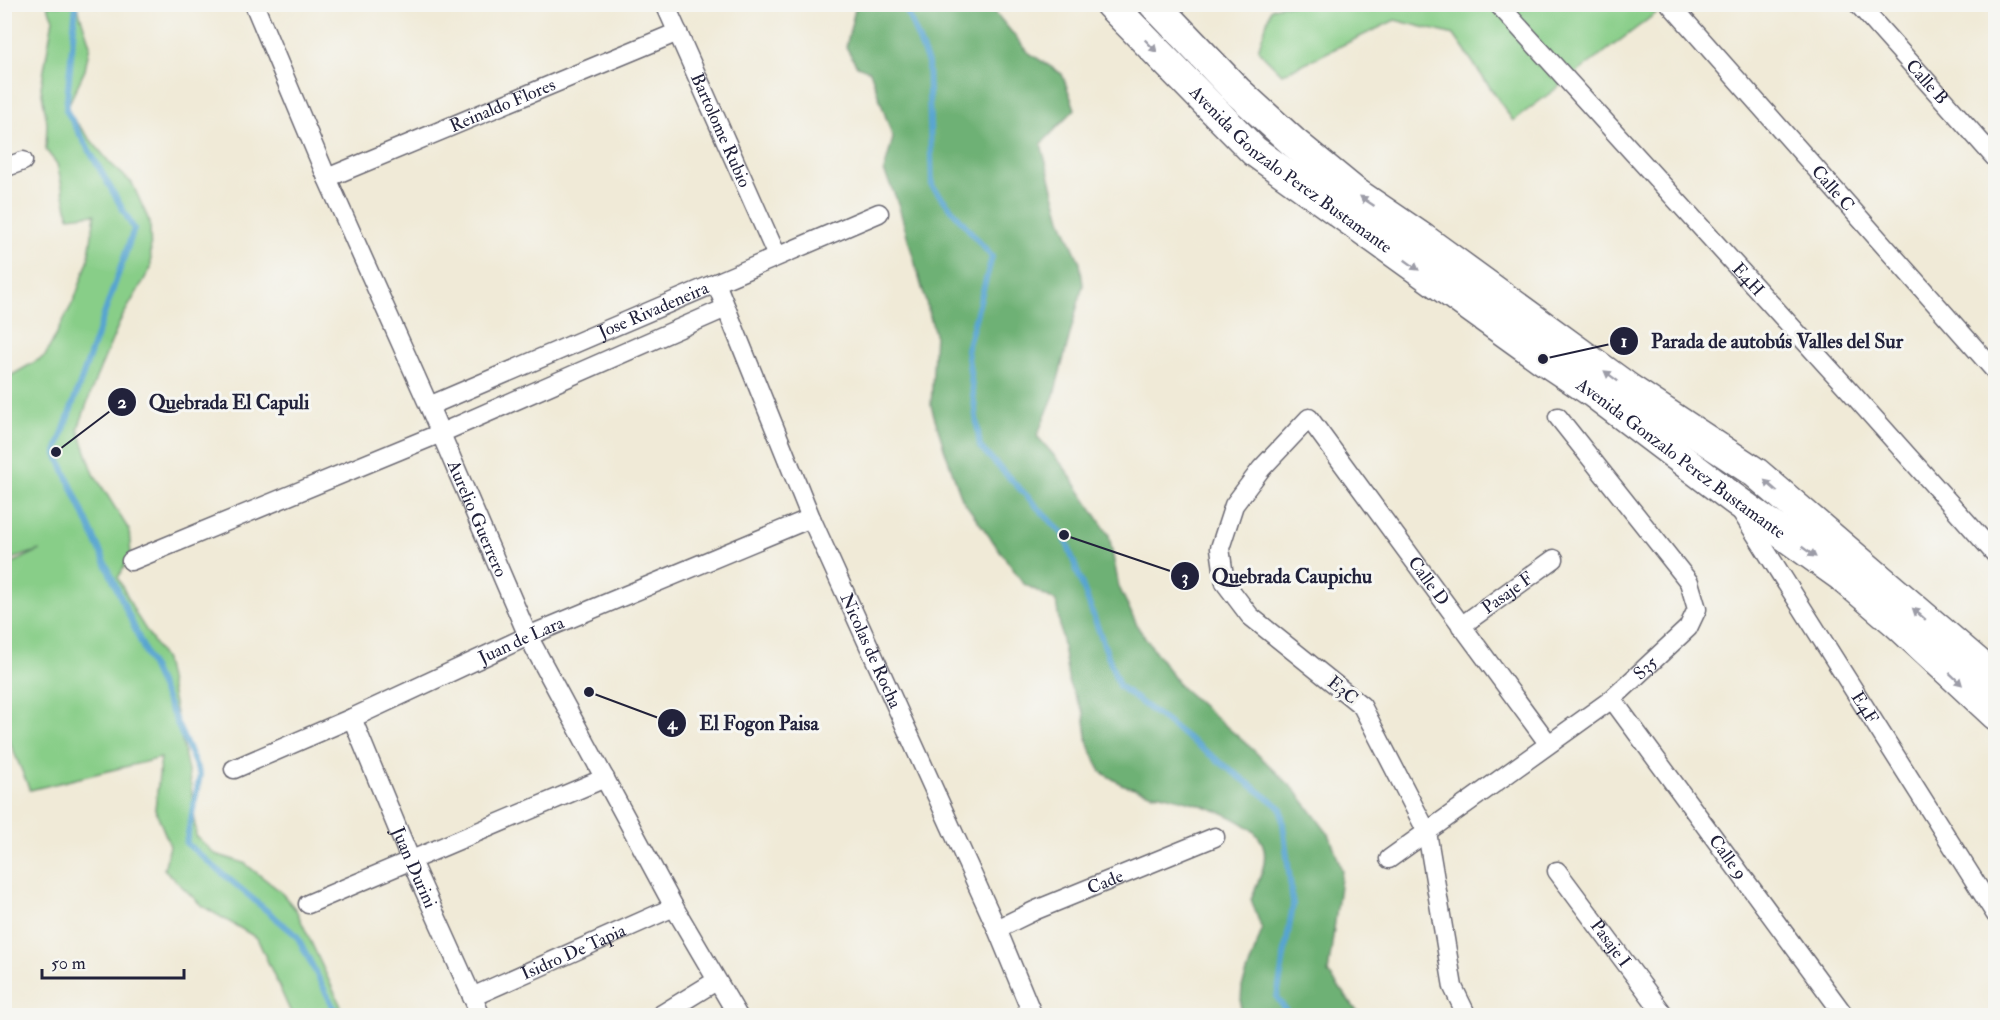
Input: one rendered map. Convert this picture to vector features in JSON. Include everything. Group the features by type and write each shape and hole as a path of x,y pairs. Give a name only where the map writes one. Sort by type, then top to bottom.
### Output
{"main road":[{"name":"Avenida Gonzalo Perez Bustamante","path":"1110,4 1254,151 1543,359 1594,393 1734,499 1843,577 1897,623 1995,715"},
{"name":"Avenida Gonzalo Perez Bustamante","path":"1154,4 1237,91 1293,142 1354,192 1423,238 1629,389 1756,473 1995,679"}],"street":[{"name":"Aurelio Guerrero","path":"254,4 327,178 441,433 528,636 674,907 738,1016"},
{"name":"Bartolome Rubio","path":"665,4 777,256"},
{"name":"E4H","path":"1498,4 1849,390 1995,555"},
{"name":"Calle C","path":"1671,4 1995,372"},
{"name":"Calle B","path":"1858,4 1995,159"},
{"name":"Reinaldo Flores","path":"327,178 678,32"},
{"path":"4,168 22,160"},
{"name":"Jose Rivadeneira","path":"429,406 879,213"},
{"name":"Nicolas de Rocha","path":"716,283 812,518 997,928 1033,1016"},
{"path":"131,561 441,433 726,308"},
{"name":"S35","path":"1389,859 1612,699 1688,628 1697,609 1689,582 1558,417"},
{"name":"Calle D","path":"1309,418 1548,743"},
{"name":"E3C","path":"1309,418 1261,469 1234,505 1220,548 1225,583 1250,616 1362,706 1427,832 1453,987 1467,1016"},
{"name":"E4F","path":"1734,499 1995,915"},
{"name":"Juan de Lara","path":"234,769 352,718 528,636 812,518"},
{"name":"Pasaje F","path":"1461,626 1554,559"},
{"name":"Calle 9","path":"1612,699 1845,1016"},
{"name":"Juan Durini","path":"352,718 411,861 481,1016"},
{"path":"308,904 605,778"},
{"name":"Cade","path":"997,928 1215,837"},
{"name":"Pasaje I","path":"1557,871 1665,1016"},
{"name":"Isidro De Tapia","path":"472,997 674,907"},
{"path":"659,1016 716,981"}],"green space":[{"path":"47,5 77,5 90,45 85,70 66,110 110,163 132,183 150,223 151,268 121,319 96,378 78,429 94,474 129,530 131,555 118,578 137,616 165,660 191,786 196,836 215,854 244,863 280,891 296,910 345,1015 292,1015 257,938 202,906 164,869 170,846 155,809 161,758 30,790 5,731 4,567 40,550 5,561 5,379 45,356 75,298 88,261 95,214 69,217 57,164 46,150 47,123 41,87 53,19"},
{"path":"856,5 989,5 1029,53 1062,74 1075,109 1041,144 1061,219 1080,263 1083,285 1054,395 1037,436 1064,467 1109,535 1119,587 1139,629 1181,687 1296,791 1330,836 1342,871 1328,973 1360,1015 1240,1015 1242,987 1262,930 1251,899 1263,866 1263,845 1257,835 1246,826 1218,811 1186,800 1153,794 1121,784 1101,772 1088,744 1084,713 1069,684 1056,601 1024,584 962,499 931,406 935,334 897,200 884,171 893,138 870,71 857,66 846,47"},
{"path":"1282,5 1667,5 1513,121 1454,35 1395,20 1282,74 1258,50 1271,9"}],"waterway":[{"path":"76,4 66,110 134,229 56,452 200,775 186,843 297,936 338,1016"},
{"path":"904,4 928,63 932,186 992,257 967,349 980,447 1064,535 1119,686 1281,808 1293,905 1277,997 1289,1016"}],"place":[{"name":"Parada de autobús Valles del Sur","path":"1543,359"},
{"name":"Quebrada El Capuli","path":"56,452"},
{"name":"Quebrada Caupichu","path":"1064,535"},
{"name":"El Fogon Paisa","path":"589,692"}]}
